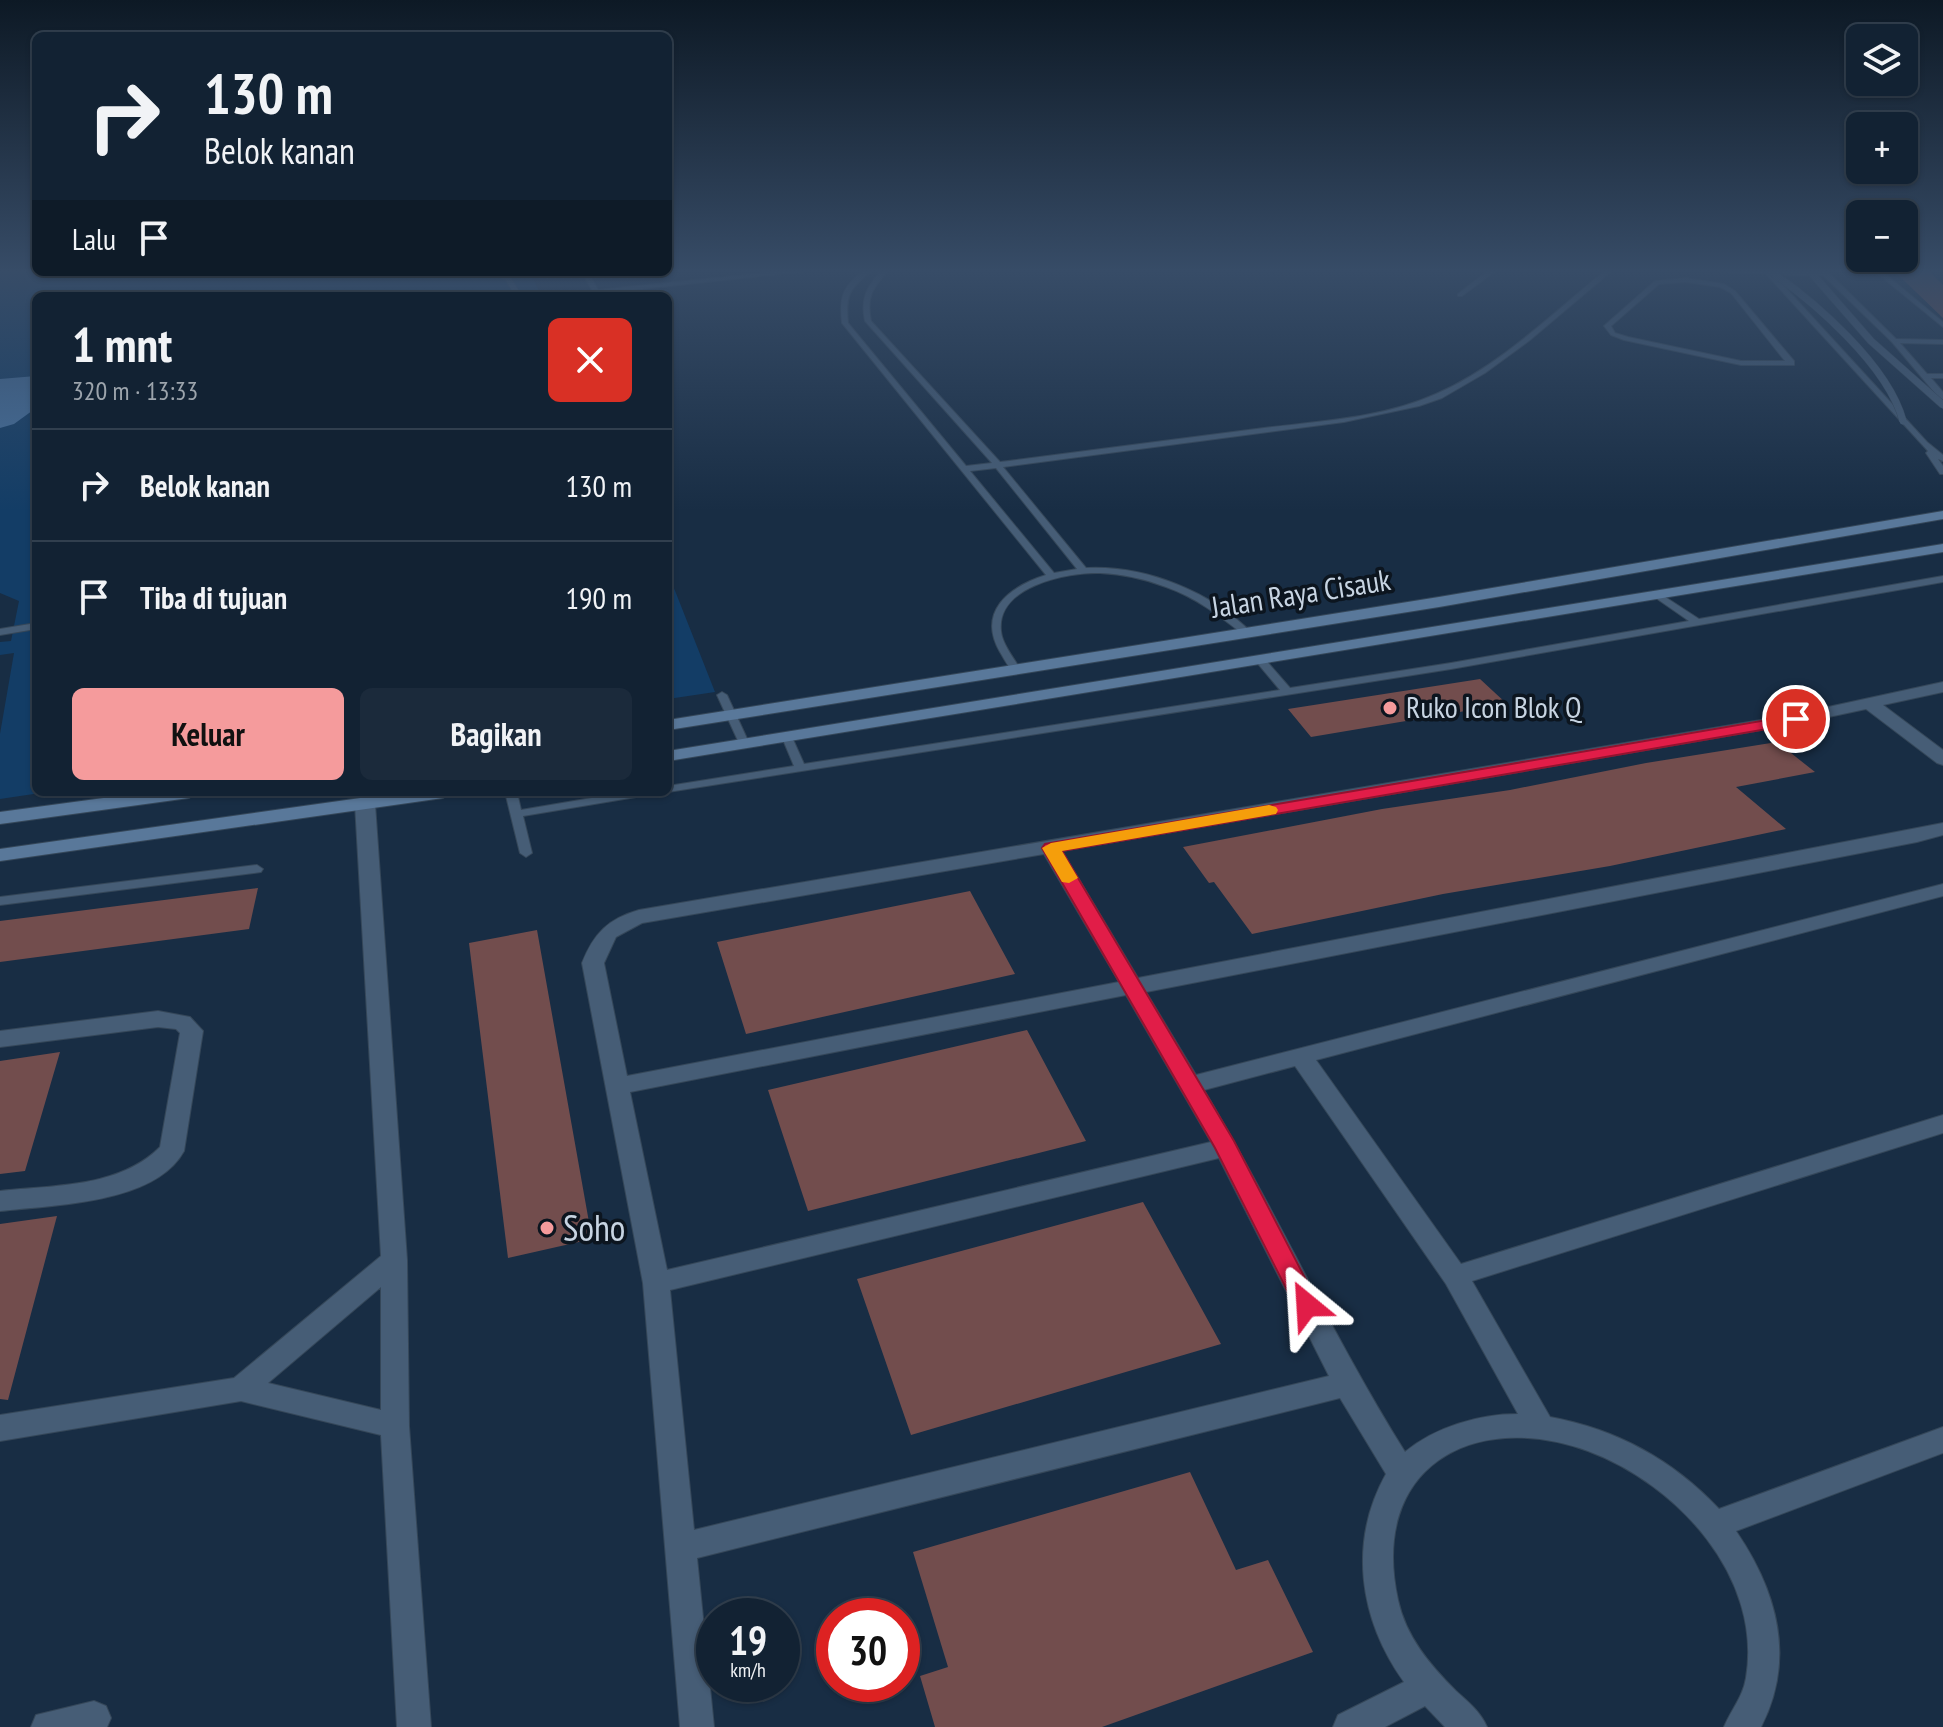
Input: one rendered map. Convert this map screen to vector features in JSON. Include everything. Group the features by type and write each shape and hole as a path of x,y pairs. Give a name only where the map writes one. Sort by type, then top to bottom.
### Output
{"main road":[{"name":"Jalan Raya Cisauk","path":"672,724 1247,633 1943,515"},
{"name":"Jalan Raya Cisauk","path":"672,755 1656,594 1940,551"},
{"path":"0,818 160,796"},
{"path":"0,855 417,796"}],"street":[{"path":"697,1727 656,1283 593,963 603,938 618,923 1872,705 1943,687"},
{"path":"1872,705 1943,759"},
{"path":"365,804 394,1260 395,1426 414,1727"},
{"path":"617,1086 1943,829"},
{"path":"1051,848 1226,1147 1347,1384 1402,1474"},
{"path":"1190,1085 1943,890"},
{"path":"0,1039 158,1019 182,1022 192,1031 172,1151 164,1161 152,1171 121,1184 0,1201"},
{"path":"1301,1057 1455,1276 1541,1428"},
{"path":"1455,1276 1943,1124"},
{"path":"656,1283 1226,1147"},
{"path":"241,1389 394,1260"},
{"path":"682,1547 1347,1384"},
{"path":"0,1428 241,1389 395,1426"},
{"path":"1470,1727 1428,1687 1391,1630 1375,1572 1379,1518 1402,1474 1439,1444 1486,1428 1541,1428 1588,1438 1634,1458 1677,1488 1714,1525 1740,1562 1758,1604 1764,1646 1761,1686 1741,1727"},
{"path":"1714,1525 1943,1440"},
{"path":"1350,1727 1428,1687"},
{"path":"48,1727 94,1718"}],"lane":[{"path":"867,350 1052,577"},
{"path":"894,350 997,464 1083,571"},
{"path":"966,469 1389,412 1437,397 1471,380 1509,350"},
{"path":"1677,350 1741,363 1791,363 1780,350"},
{"path":"1839,350 1924,444 1943,472"},
{"path":"1857,350 1885,379 1897,399 1903,421"},
{"path":"1881,350 1909,379 1943,405"},
{"path":"1902,350 1943,397"},
{"path":"1925,376 1943,376"},
{"path":"1924,444 1943,459"},
{"path":"1015,669 996,631 1000,608 1018,590 1052,577 1083,571 1118,572 1159,581 1190,593 1247,633"},
{"path":"672,788 1287,691 1943,579"},
{"path":"1656,594 1697,622"},
{"path":"0,632 32,627"},
{"path":"1259,659 1287,691"},
{"path":"722,695 744,743"},
{"path":"786,735 800,767"},
{"path":"512,796 526,853"},
{"path":"515,814 624,796"},
{"path":"0,901 257,869"}],"shaded area":[{"path":"0,350 32,350 32,794 0,799 0,734 14,653 0,655 0,642 11,641 19,601 0,593"},
{"path":"32,376 32,411 14,424 0,428 0,379"},
{"path":"672,583 715,692 672,698"}],"building":[{"name":"Ruko Icon Blok Q","path":"1480,679 1507,704 1311,737 1288,709"},
{"path":"1777,742 1815,772 1736,787 1786,829 1252,934 1214,882 1209,883 1183,847 1382,809 1510,790 1646,763"},
{"path":"258,888 249,929 0,962 0,921"},
{"path":"970,891 1015,974 746,1034 717,942"},
{"path":"537,930 592,1239 508,1258 469,943"},
{"path":"1027,1030 1086,1141 808,1211 768,1090"},
{"path":"60,1052 25,1171 0,1174 0,1061"},
{"path":"1143,1202 1221,1344 911,1435 857,1279"},
{"path":"57,1216 8,1400 0,1399 0,1224"},
{"path":"1190,1472 1236,1570 1268,1560 1313,1652 1102,1727 935,1727 920,1676 948,1667 913,1552"}],"slow traffic":[{"path":"1069,878 1051,848 1269,810"}],"place":[{"name":"Ruko Icon Blok Q","path":"1390,708"},
{"name":"Soho","path":"547,1228"}],"route":[{"path":"1307,1305 1226,1147 1051,848 1796,719"}]}
